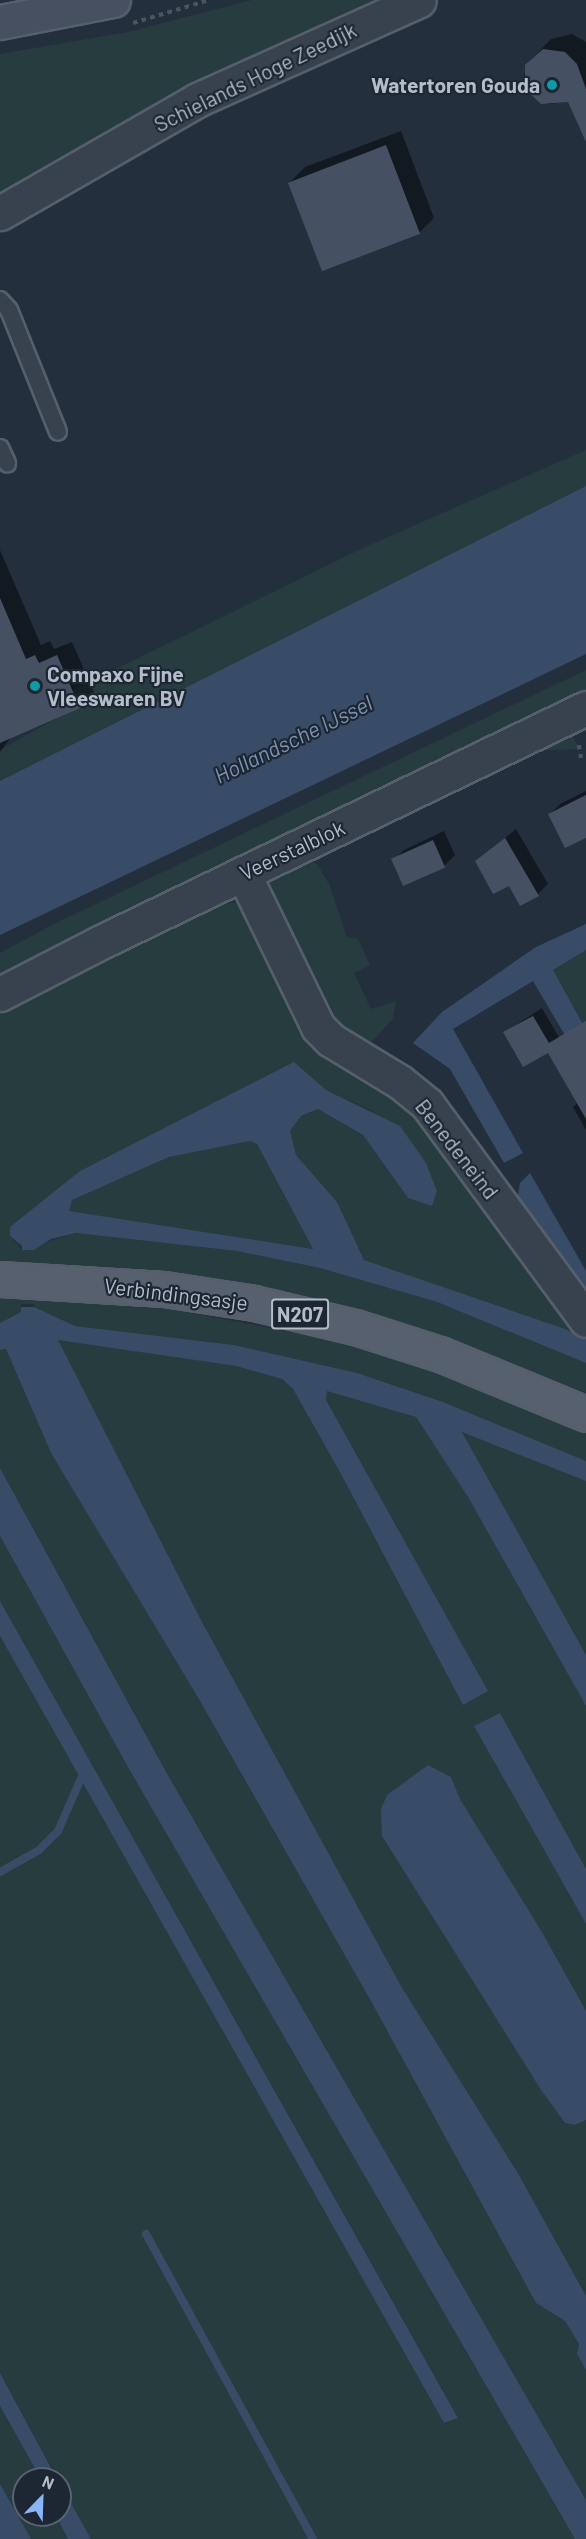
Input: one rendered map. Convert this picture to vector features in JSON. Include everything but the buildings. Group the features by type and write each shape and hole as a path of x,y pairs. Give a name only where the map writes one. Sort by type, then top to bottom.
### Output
{"main road":[{"path":"0,22 113,0"},
{"name":"Verbindingsasje","path":"0,1279 164,1289 254,1303 355,1327 440,1354 586,1414"}],"street":[{"name":"Schielands Hoge Zeedijk","path":"0,213 197,100 419,0"},
{"name":"Veerstalblok","path":"0,994 243,873 586,708"},
{"name":"Benedeneind","path":"243,873 318,1027 331,1040 427,1104 586,1320"}],"lane":[{"path":"0,300 9,310 58,432"}],"path":[{"path":"581,758 582,750"}],"green space":[{"path":"252,0 374,0 224,73 0,197 0,54 128,32"},
{"path":"586,450 586,486 0,781 0,750 70,711 71,691 363,548"},
{"path":"586,670 586,691 0,975 0,953 52,925"},
{"path":"570,731 580,749 527,751"},
{"path":"310,861 317,864 329,884 347,937 358,939 370,965 354,973 371,1009 396,1001 393,1019 364,1050 337,1034 267,896 269,885 279,873 299,862"},
{"path":"217,903 236,903 249,917 308,1031 402,1095 586,1327 586,1339 364,1260 337,1202 296,1155 290,1131 301,1116 318,1109 363,1135 408,1198 432,1206 437,1191 426,1163 370,1110 326,1090 294,1063 80,1171 10,1236 22,1250 76,1233 237,1251 320,1268 437,1302 586,1363 586,1393 445,1338 310,1299 229,1282 134,1269 0,1262 0,1005"},
{"path":"586,950 586,1030 552,970"},
{"path":"250,1141 257,1144 313,1249 69,1211 72,1200 169,1157"},
{"path":"0,1296 158,1307 335,1340 437,1371 586,1432 586,1461 443,1402 357,1373 234,1345 75,1326 34,1310 34,1304 21,1304 21,1312 0,1323"},
{"path":"57,1339 236,1366 282,1379 293,1389 341,1474 463,1705 487,1690 326,1400 327,1390 416,1417 468,1497 586,1706 586,1869 500,1713 474,1726 586,1924 586,2011 542,1932 460,1799 451,1777 428,1765 387,1795 382,1836 541,2090 565,2123 575,2125 586,2120 586,2296 519,2175 401,1986 201,1620"},
{"path":"6,1349 51,1453 200,1701 372,2003 536,2303 565,2321 579,2344 577,2354 586,2370 586,2500 165,1770 0,1468 0,1350"},
{"path":"462,1431 586,1481 586,1655 496,1494"},
{"path":"0,1536 129,1769 575,2539 91,2539 72,2504 72,2467 52,2467 0,2373 0,1636 444,2423 458,2417 0,1601"},
{"path":"0,2406 34,2467 12,2467 12,2505 0,2484"},
{"path":"24,2527 62,2527 68,2539 31,2539"}],"water":[{"name":"Hollandsche IJssel","path":"586,486 586,654 0,935 0,781"},
{"path":"586,924 586,950 553,970 586,1030 586,1071 533,981 453,1029 523,1153 504,1163 450,1069 413,1043 442,1012 536,947"},
{"path":"294,1062 326,1090 400,1126 426,1163 437,1191 432,1206 408,1198 363,1135 318,1109 301,1116 290,1131 296,1155 337,1202 364,1260 565,1329 586,1339 586,1363 437,1302 320,1268 237,1251 76,1233 51,1239 34,1250 22,1250 22,1246 10,1236 10,1227 80,1171","holes":["250,1141 257,1144 313,1249 69,1211 72,1200 169,1157"]},
{"path":"530,1173 586,1271 586,1295 522,1205 518,1194 520,1183"},
{"path":"21,1307 34,1307 75,1326 234,1345 357,1373 443,1402 586,1461 586,1481 462,1432 586,1655 586,1706 468,1497 416,1417 327,1391 326,1400 488,1691 463,1705 341,1474 293,1389 282,1379 236,1366 58,1340 201,1620 401,1986 519,2175 586,2296 586,2370 577,2354 579,2344 565,2321 536,2303 372,2003 200,1701 51,1453 6,1349 0,1350 0,1323 21,1312"},
{"path":"0,1468 165,1770 586,2500 586,2539 575,2539 129,1769 0,1536"},
{"path":"0,1601 458,2418 444,2423 0,1636"},
{"path":"500,1713 586,1869 586,1924 474,1726"},
{"path":"428,1765 451,1777 460,1799 542,1932 586,2011 586,2120 575,2125 565,2123 541,2090 382,1836 381,1809 387,1795"},
{"path":"0,2373 51,2467 34,2467 0,2406"},
{"path":"0,2484 12,2505 12,2527 24,2527 31,2539 0,2539"},
{"path":"72,2505 91,2539 68,2539 62,2527 72,2527"}],"waterway":[{"path":"0,1872 39,1850 58,1831 82,1776"},
{"path":"146,2234 313,2539"}],"place":[{"name":"Watertoren Gouda","path":"552,85"},
{"name":"Compaxo Fijne Vleeswaren BV","path":"35,686"}]}
